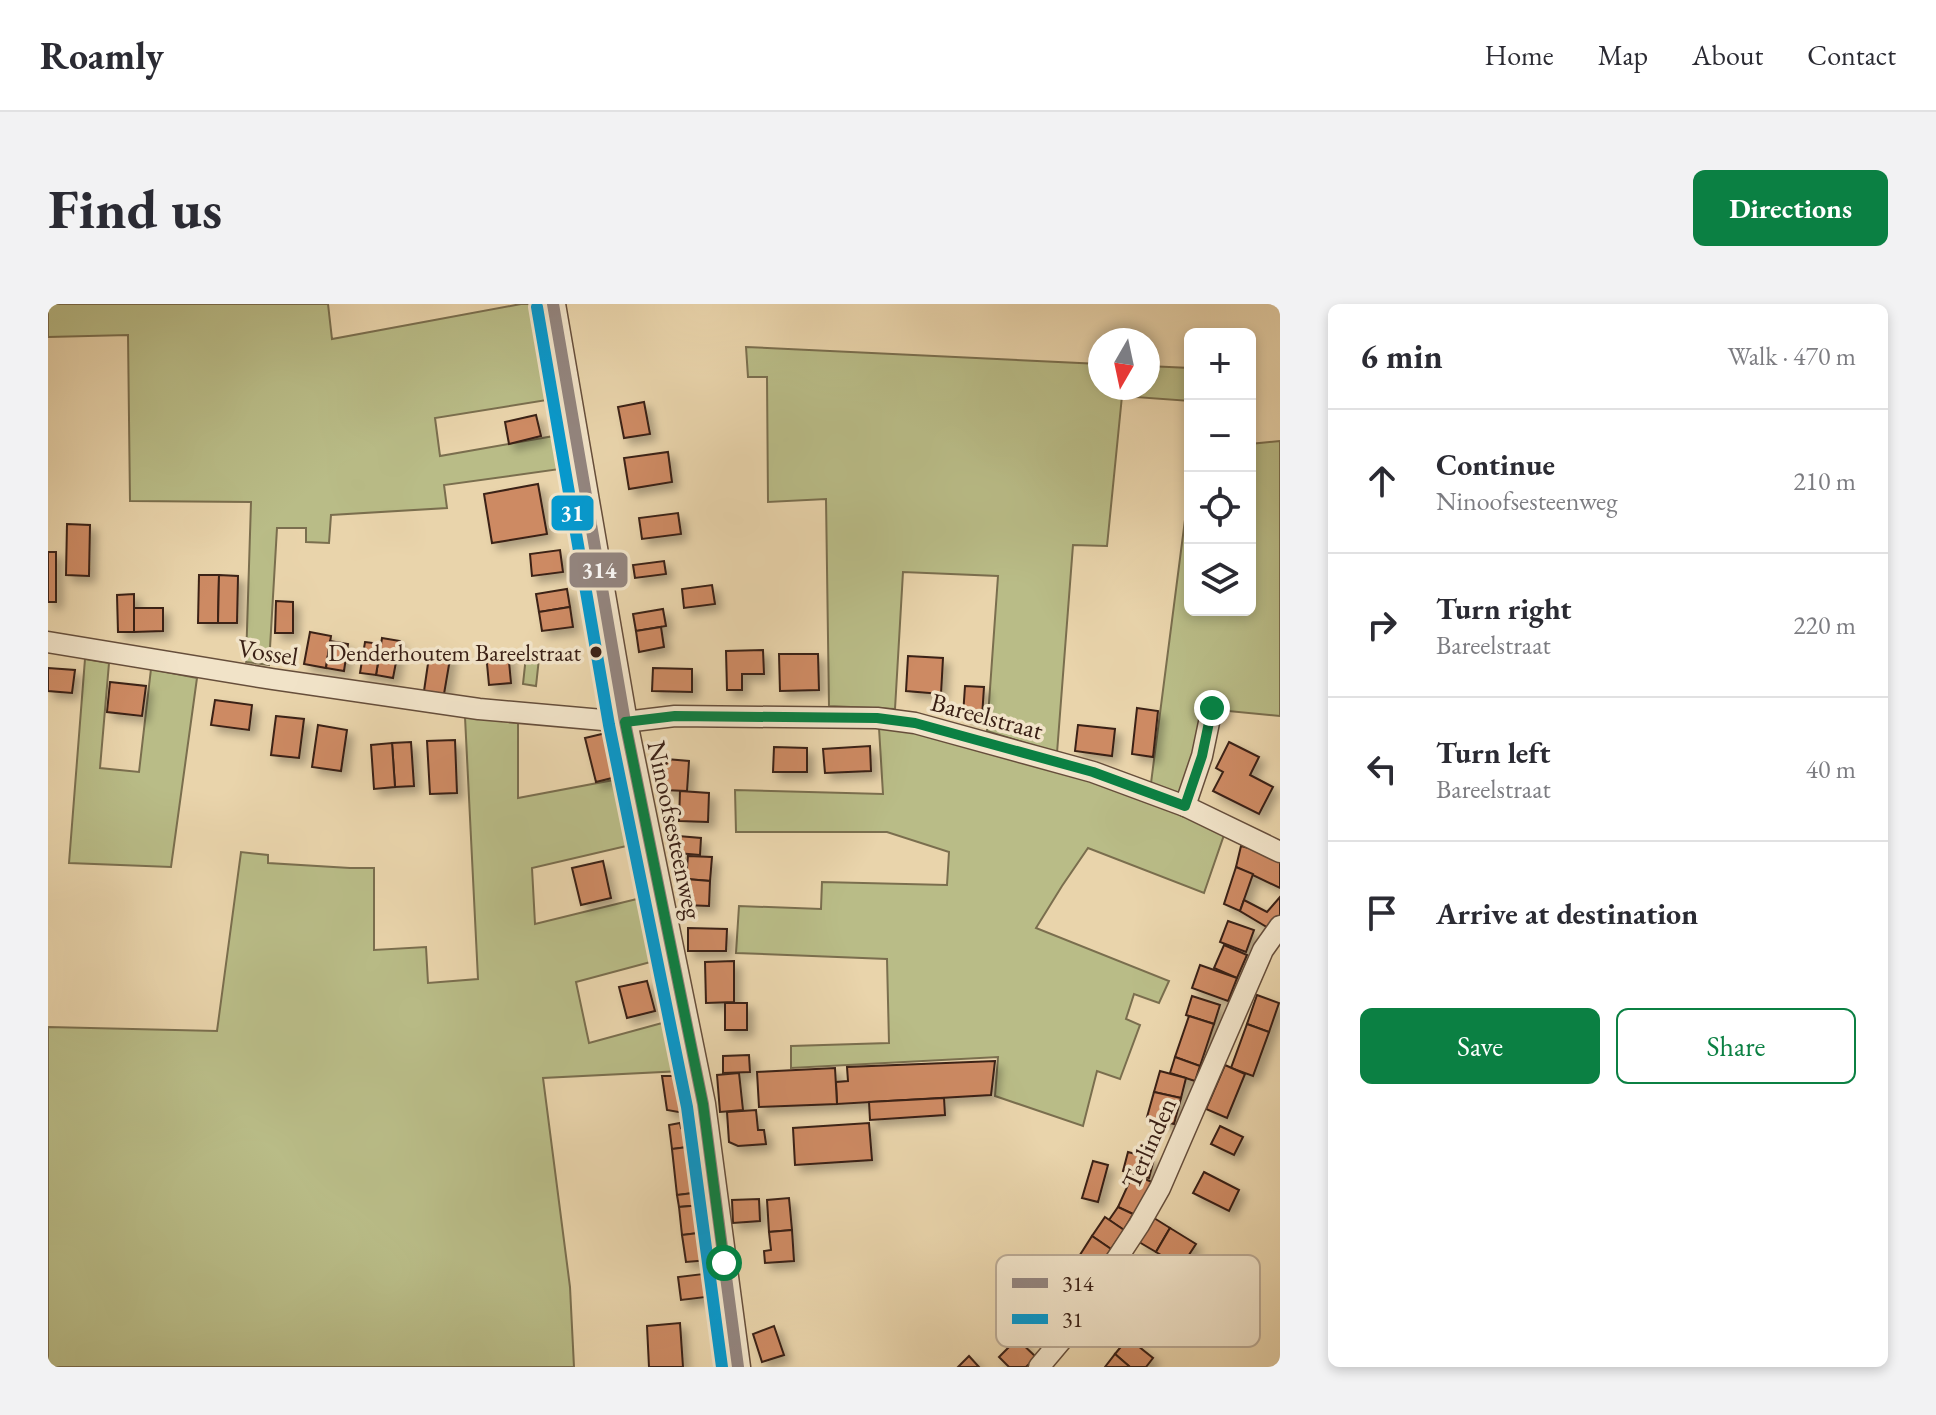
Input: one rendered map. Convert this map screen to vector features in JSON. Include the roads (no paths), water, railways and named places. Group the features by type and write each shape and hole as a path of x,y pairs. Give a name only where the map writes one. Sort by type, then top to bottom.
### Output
{"street":[{"name":"Ninoofsesteenweg","path":"553,304 625,722 703,1104 738,1367"},
{"name":"Vossel","path":"48,642 479,709 625,722"},
{"path":"1185,806 1202,756 1212,708"},
{"name":"Bareelstraat","path":"625,722 675,716 877,718 915,723 1093,772 1185,806 1280,852"},
{"name":"Terlinden","path":"1119,1255 1160,1188 1263,950 1280,926"},
{"name":"Terlinden","path":"1039,1367 1056,1347"}],"place":[{"name":"Denderhoutem Bareelstraat","path":"596,652"}]}
